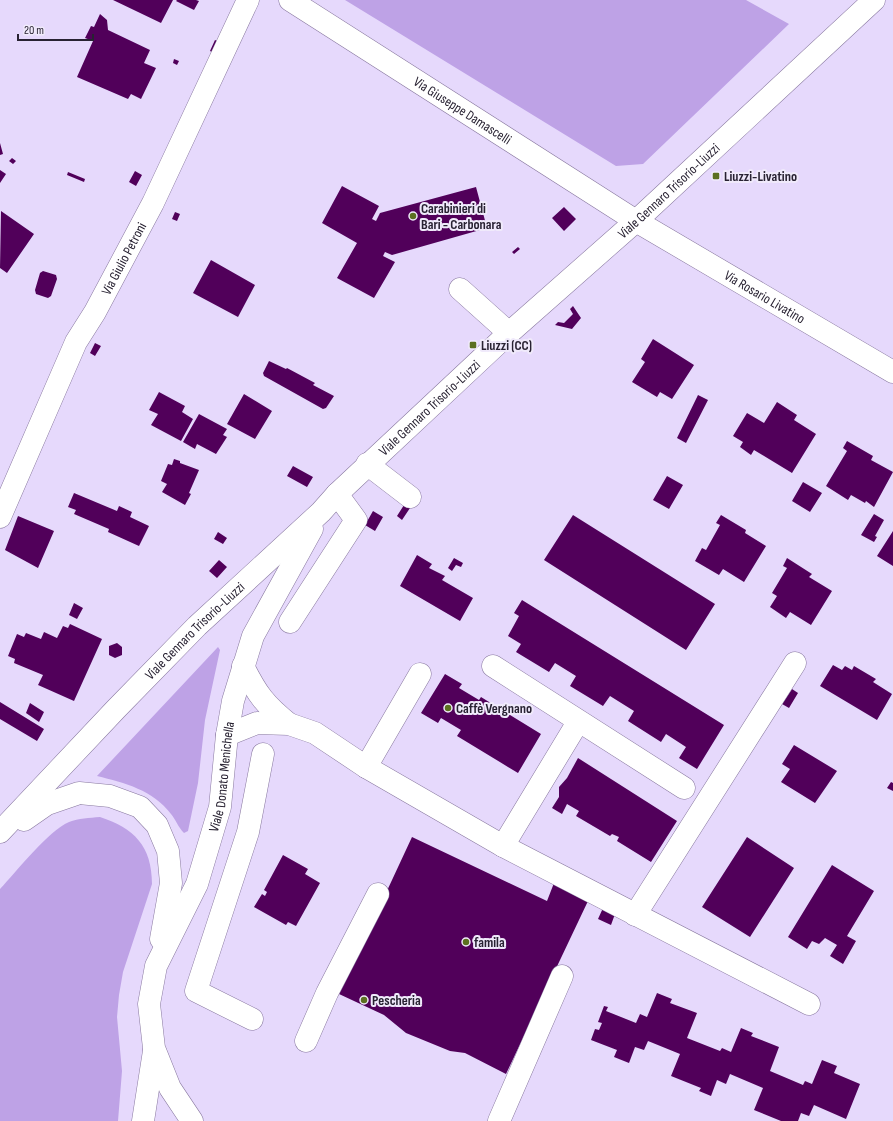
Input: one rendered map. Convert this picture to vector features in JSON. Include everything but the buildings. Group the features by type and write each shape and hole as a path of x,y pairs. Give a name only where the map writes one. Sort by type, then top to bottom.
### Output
{"street":[{"name":"Via Giulio Petroni","path":"0,517 76,342 95,312 153,203 248,0"},
{"name":"Via Giuseppe Damascelli","path":"290,0 636,221"},
{"name":"Viale Gennaro Trisorio-Liuzzi","path":"0,832 197,626 321,512 367,464 509,333 636,221 874,0"},
{"name":"Via Rosario Livatino","path":"636,221 893,372"},
{"path":"460,289 509,333"},
{"path":"367,464 410,497"},
{"path":"290,622 356,520 337,494"},
{"name":"Viale Donato Menichella","path":"143,1121 154,1048 149,1004 156,966 197,884 220,807 227,735 233,702 243,666 253,636 321,512"},
{"path":"634,915 795,663"},
{"path":"243,666 253,686 269,708 290,724 315,733 366,767 503,846 634,915 809,1004"},
{"path":"493,666 578,722 684,788"},
{"path":"366,767 420,674"},
{"path":"503,846 578,722"},
{"path":"227,735 256,723 290,724"},
{"path":"252,1019 196,992 248,832 263,754"},
{"path":"0,836 47,804 80,793 110,796 140,807 157,825 168,851 171,883 156,966"},
{"path":"306,1041 327,993 378,894"},
{"path":"499,1121 562,976"},
{"name":"Viale Donato Menichella","path":"154,1048 170,1088 192,1121"}],"shaded area":[{"path":"345,0 746,0 789,24 643,164 616,166"},
{"path":"218,647 220,650 205,720 198,783 188,831 184,833 164,806 147,793 128,785 97,776"},
{"path":"100,817 112,821 139,840 149,859 152,884 123,972 119,995 117,1017 122,1071 118,1121 0,1121 0,889 42,842 61,827 69,822 84,818"}],"place":[{"name":"Liuzzi-Livatino","path":"716,176"},
{"name":"Carabinieri di Bari - Carbonara","path":"413,216"},
{"name":"Liuzzi (CC)","path":"473,345"},
{"name":"Caffè Vergnano","path":"448,708"},
{"name":"famila","path":"466,942"},
{"name":"Pescheria","path":"364,1000"}]}
